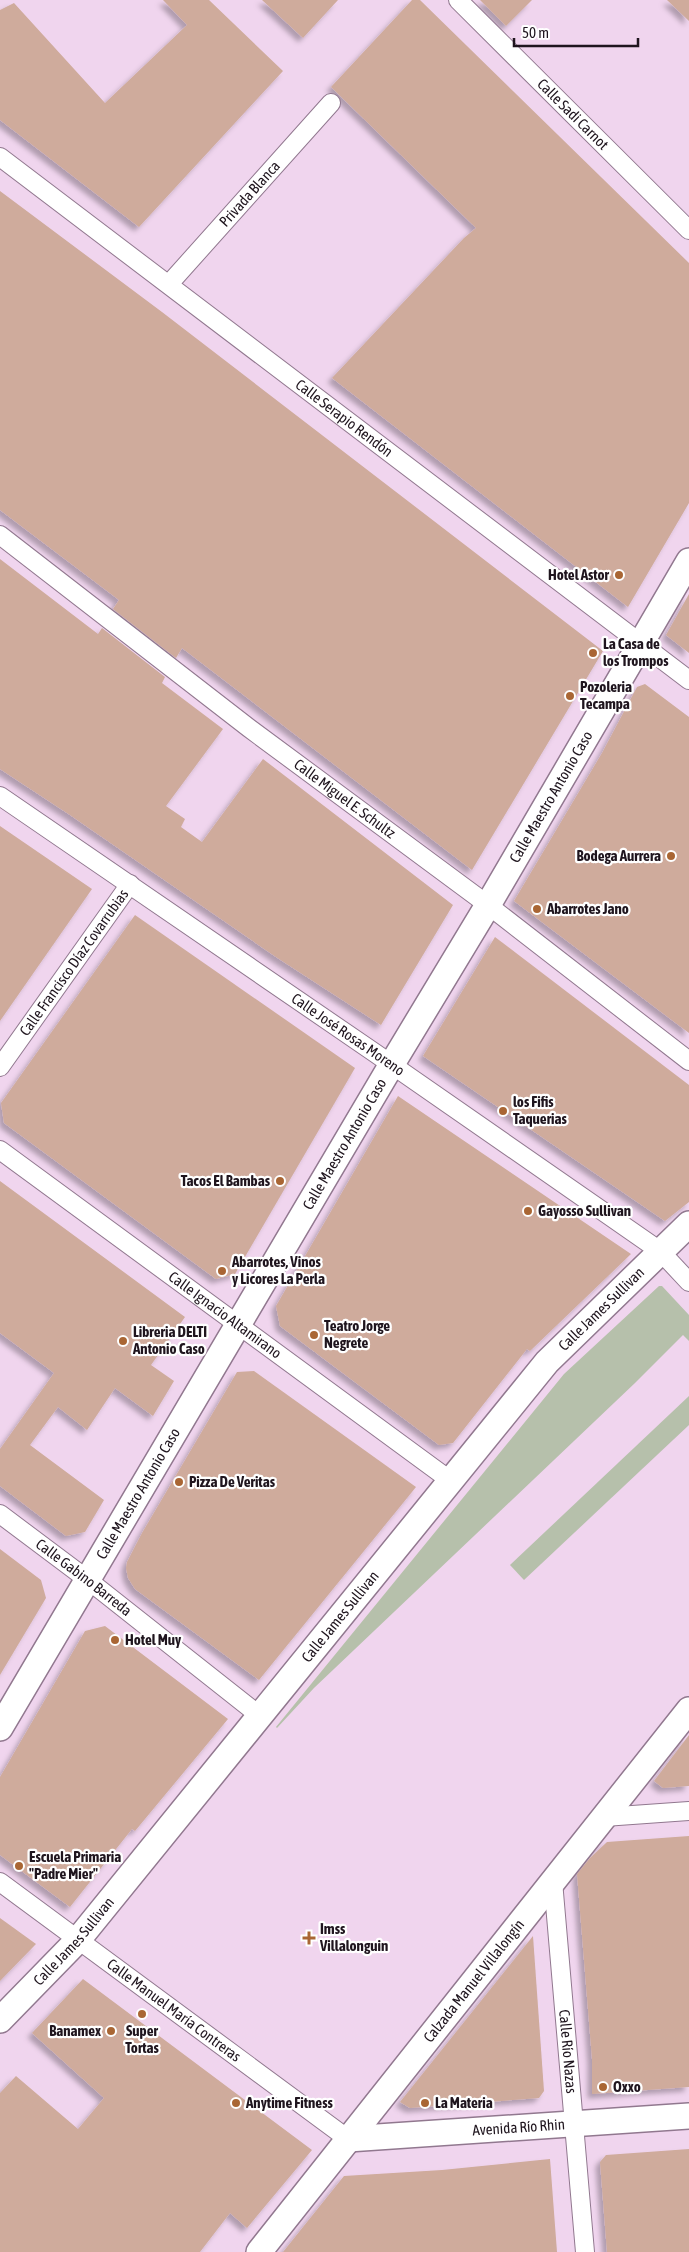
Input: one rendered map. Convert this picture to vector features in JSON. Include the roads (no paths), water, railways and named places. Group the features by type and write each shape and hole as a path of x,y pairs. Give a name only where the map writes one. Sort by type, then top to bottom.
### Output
{"main road":[{"name":"Calle Maestro Antonio Caso","path":"0,1728 488,905 689,561"},
{"name":"Calle James Sullivan","path":"0,2020 77,1940 547,1362 689,1224"},
{"name":"Calzada Manuel Villalongín","path":"259,2252 689,1710"},
{"name":"Avenida Río Rhin","path":"348,2139 689,2116"}],"street":[{"name":"Calle Sadi Carnot","path":"458,0 689,230"},
{"name":"Privada Blanca","path":"169,284 331,103"},
{"name":"Calle Serapio Rendón","path":"0,156 689,680"},
{"name":"Calle Miguel E. Schultz","path":"0,535 249,728 488,905 689,1061"},
{"name":"Calle José Rosas Moreno","path":"0,796 392,1064 660,1251 689,1282"},
{"name":"Calle Francisco Díaz Covarrubias","path":"0,1067 130,884"},
{"name":"Calle Ignacio Altamirano","path":"0,1150 451,1481"},
{"name":"Calle Gabino Barreda","path":"0,1514 88,1580 260,1716"},
{"path":"604,1817 689,1810"},
{"name":"Calle Río Nazas","path":"553,1881 585,2252"},
{"name":"Calle Manuel María Contreras","path":"0,1882 348,2139"}],"place":[{"name":"Hotel Astor","path":"619,575"},
{"name":"La Casa de los Trompos","path":"593,653"},
{"name":"Pozoleria Tecampa","path":"570,696"},
{"name":"Bodega Aurrera","path":"671,856"},
{"name":"Abarrotes Jano","path":"537,909"},
{"name":"los Fifis Taquerias","path":"503,1111"},
{"name":"Tacos El Bambas","path":"280,1181"},
{"name":"Gayosso Sullivan","path":"528,1211"},
{"name":"Abarrotes, Vinos y Licores La Perla","path":"222,1271"},
{"name":"Teatro Jorge Negrete","path":"314,1335"},
{"name":"Libreria DELTI Antonio Caso","path":"123,1341"},
{"name":"Pizza De Veritas","path":"179,1482"},
{"name":"Hotel Muy","path":"115,1640"},
{"name":"Escuela Primaria \"Padre Mier\"","path":"19,1866"},
{"name":"Imss Villalonguin","path":"309,1938"},
{"name":"Super Tortas","path":"142,2014"},
{"name":"Banamex","path":"111,2031"},
{"name":"Oxxo","path":"603,2087"},
{"name":"Anytime Fitness","path":"236,2103"},
{"name":"La Materia","path":"425,2103"}]}
